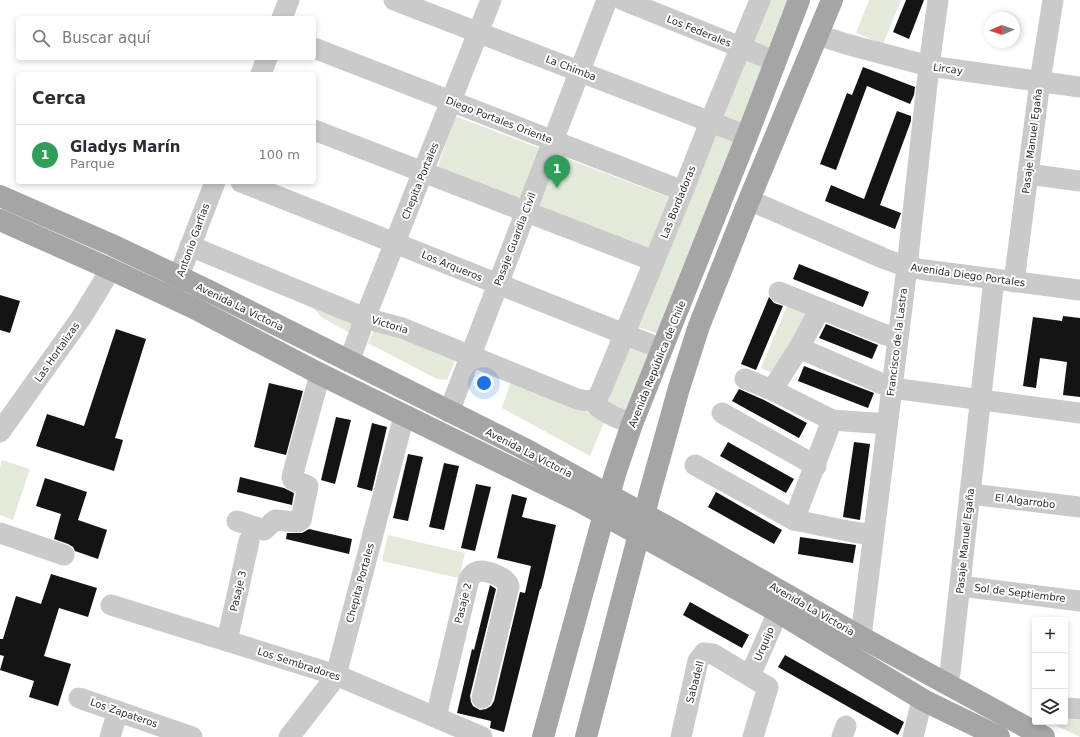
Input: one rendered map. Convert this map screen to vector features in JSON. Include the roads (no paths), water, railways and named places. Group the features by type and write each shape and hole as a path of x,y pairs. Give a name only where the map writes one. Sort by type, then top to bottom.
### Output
{"main road":[{"name":"Avenida República de Chile","path":"543,737 606,505 632,424 747,136 799,0"},
{"path":"586,737 644,515 679,388 699,326 749,200 832,0"},
{"name":"Avenida La Victoria","path":"0,196 112,245 179,277 523,448 606,505 639,535 778,612 925,701 999,737"},
{"name":"Avenida La Victoria","path":"0,220 110,268 171,297 320,374 577,500 606,505 644,515 861,637 1044,737"}],"street":[{"path":"283,16 289,0"},
{"name":"La Chimba","path":"394,0 747,136"},
{"name":"Chepita Portales","path":"349,362 491,0"},
{"name":"Pasaje Guardia Civil","path":"449,412 607,0"},
{"name":"Los Federales","path":"624,0 775,61"},
{"name":"Las Bordadoras","path":"592,400 597,397 600,391 624,334 760,0"},
{"name":"Francisco de la Lastra","path":"861,637 938,0"},
{"name":"Pasaje Manuel Egaña","path":"944,682 950,674 981,399 1004,280 1028,174 1040,81 1053,0"},
{"name":"Lircay","path":"818,34 846,44 929,66 1080,87"},
{"name":"Diego Portales Oriente","path":"316,49 683,191"},
{"path":"262,72 266,60"},
{"path":"316,131 654,261"},
{"path":"1028,174 1080,181"},
{"name":"Antonio Garfias","path":"171,297 214,184"},
{"name":"Los Arqueros","path":"246,184 662,349"},
{"name":"Avenida Diego Portales","path":"749,200 885,259 907,266 925,270 1080,290"},
{"name":"Victoria","path":"190,246 365,318 402,328 577,399 585,401 592,400"},
{"name":"Las Hortalizas","path":"0,432 81,318 110,268"},
{"path":"779,292 883,334 898,338"},
{"path":"772,390 799,348 820,309"},
{"path":"799,348 892,388 1080,413"},
{"path":"237,521 264,530 275,520 297,522 300,520 308,486 293,480 292,477 320,374"},
{"path":"745,379 772,390 832,420 887,424"},
{"path":"592,400 595,405 602,410 632,424"},
{"path":"722,413 816,466"},
{"name":"Chepita Portales","path":"290,737 336,675 404,416"},
{"path":"794,520 816,466 832,420"},
{"path":"695,465 794,520 873,535"},
{"name":"El Algarrobo","path":"970,494 1080,507"},
{"path":"0,533 64,555"},
{"name":"Pasaje 3","path":"227,641 249,541"},
{"name":"Pasaje 2","path":"436,717 469,578 474,573 482,571 505,579 509,586 482,698"},
{"name":"Sol de Septiembre","path":"960,586 1080,601"},
{"name":"Los Sembradores","path":"111,605 336,675 482,737"},
{"name":"Urquijo","path":"753,737 759,682 778,612"},
{"name":"Sabadell","path":"681,737 698,661 704,653 713,654 759,682"},
{"name":"Los Zapateros","path":"79,698 192,737"},
{"path":"913,737 920,708 925,701"},
{"path":"1068,708 1080,709"},
{"path":"110,737 118,711"}],"place":[{"name":"Gladys Marín","path":"557,188"}]}
